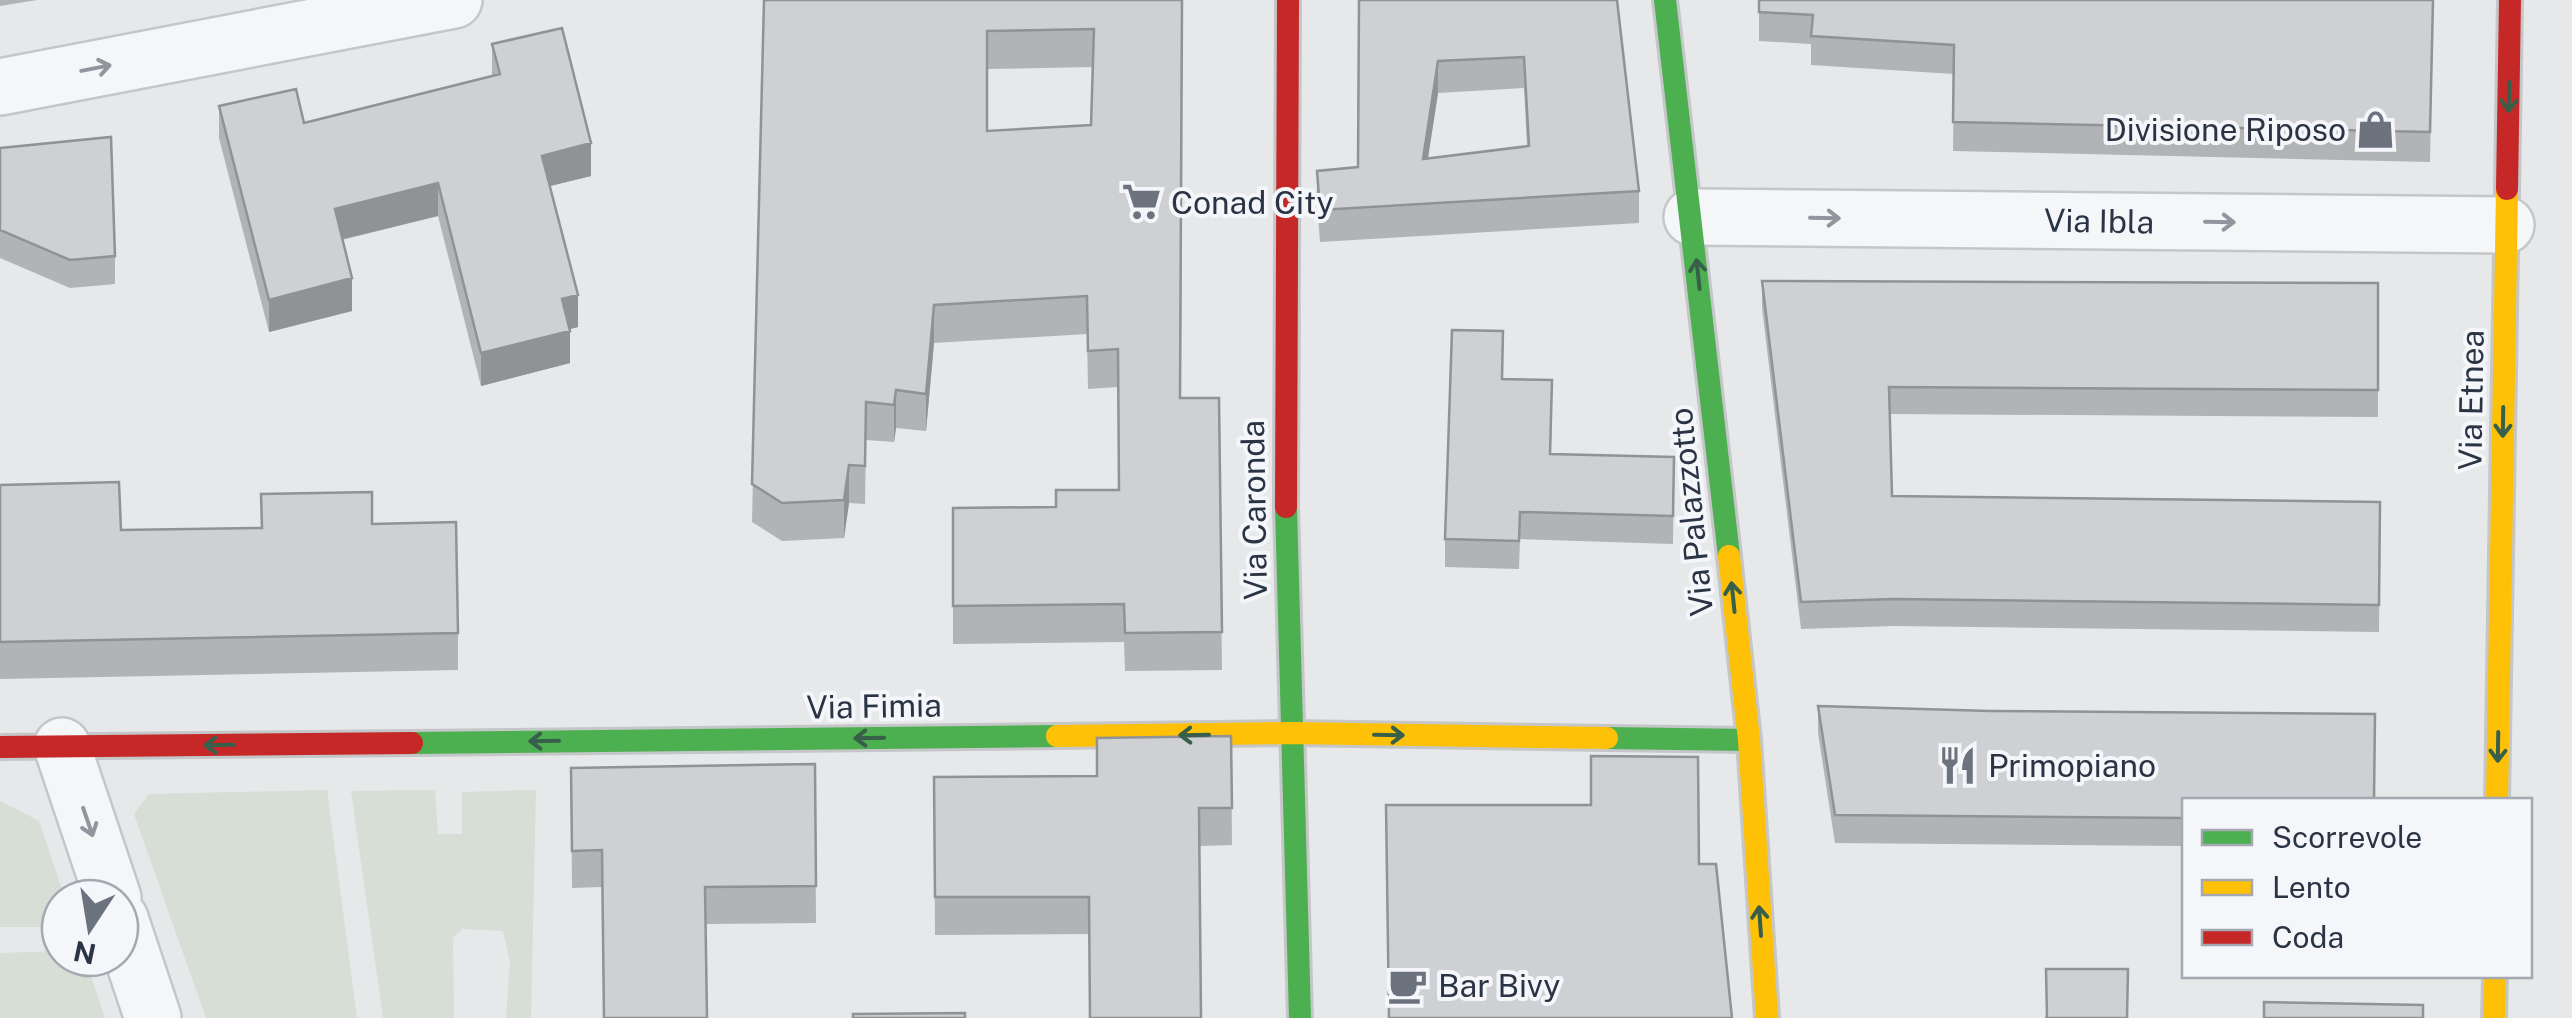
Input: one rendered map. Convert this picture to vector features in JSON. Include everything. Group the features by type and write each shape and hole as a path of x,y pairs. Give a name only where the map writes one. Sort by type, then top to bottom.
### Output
{"main road":[{"name":"Via Caronda","path":"1288,0 1284,452 1300,1018"},
{"name":"Via Palazzotto","path":"1664,0 1692,216 1749,740 1766,1018"},
{"name":"Via Etnea","path":"2497,798 2510,0"},
{"name":"Via Fimia","path":"0,747 1292,734 1749,740"},
{"path":"2494,1018 2495,978"}],"street":[{"path":"0,87 454,0"},
{"name":"Via Ibla","path":"1692,216 2506,226"},
{"path":"62,746 106,878"},
{"path":"140,977 154,1018"}],"shaded area":[{"path":"327,790 357,1018 206,1018 134,814 149,794"},
{"path":"435,790 438,834 462,834 462,792 536,790 531,1018 506,1018 510,962 503,931 462,929 453,938 454,1018 383,1018 351,791"},
{"path":"0,801 39,821 58,878 40,878 40,927 0,927"},
{"path":"40,952 40,978 92,978 105,1018 0,1018 0,953"}],"building":[{"path":"764,0 1182,0 1180,398 1219,398 1222,632 1125,633 1124,604 953,606 953,508 1056,507 1056,490 1119,490 1118,349 1088,351 1087,296 934,305 926,394 896,390 894,405 866,402 865,466 849,465 844,500 782,503 752,484","holes":["1094,29 1091,125 987,131 987,31"]},
{"path":"1359,0 1617,0 1639,191 1320,210 1317,171 1358,167","holes":["1524,57 1529,146 1423,159 1438,61"]},
{"path":"1759,0 2433,0 2430,132 1953,122 1954,45 1811,36 1813,15 1759,12"},
{"path":"562,28 591,143 542,156 578,295 562,299 570,331 481,353 438,183 335,209 352,278 269,300 219,106 296,89 304,123 500,74 492,44"},
{"path":"111,137 115,256 70,260 0,230 0,148"},
{"path":"1762,281 2378,283 2378,390 1889,387 1892,496 2380,502 2379,605 1894,599 1801,602"},
{"path":"1452,330 1503,331 1502,379 1552,380 1550,454 1674,457 1673,516 1520,512 1519,541 1445,539"},
{"path":"119,482 121,530 262,528 261,494 372,492 372,524 456,522 458,633 0,642 0,485"},
{"path":"1818,706 2375,714 2374,798 2182,798 2182,818 1835,815"},
{"path":"1231,736 1232,808 1199,808 1201,1018 1090,1018 1089,897 935,897 934,777 1097,776 1097,738"},
{"path":"1591,756 1698,757 1699,864 1716,864 1732,1018 1389,1018 1386,805 1591,805"},
{"path":"815,764 816,886 705,887 707,1018 604,1018 602,850 572,851 571,768"},
{"path":"2046,969 2128,969 2127,1018 2047,1018"},
{"path":"2264,1002 2423,1005 2423,1018 2264,1018"},
{"path":"965,1013 965,1018 853,1018 853,1014"}],"traffic: fast":[{"path":"1665,0 1729,556"},
{"path":"1286,507 1300,1018"},
{"path":"412,743 1057,736"},
{"path":"1607,738 1749,740"}],"traffic: slow":[{"path":"2497,798 2507,189"},
{"path":"1729,556 1749,740 1767,1018"},
{"path":"1057,736 1291,733 1607,738"},
{"path":"2494,1018 2495,978"}],"traffic: jam":[{"path":"1286,507 1288,0"},
{"path":"2507,189 2510,0"},
{"path":"0,747 412,743"}],"place":[{"name":"Divisione Riposo","path":"2376,129"},
{"name":"Conad City","path":"1141,202"},
{"name":"Primopiano","path":"1958,765"},
{"name":"Bar Bivy","path":"1408,985"}]}
